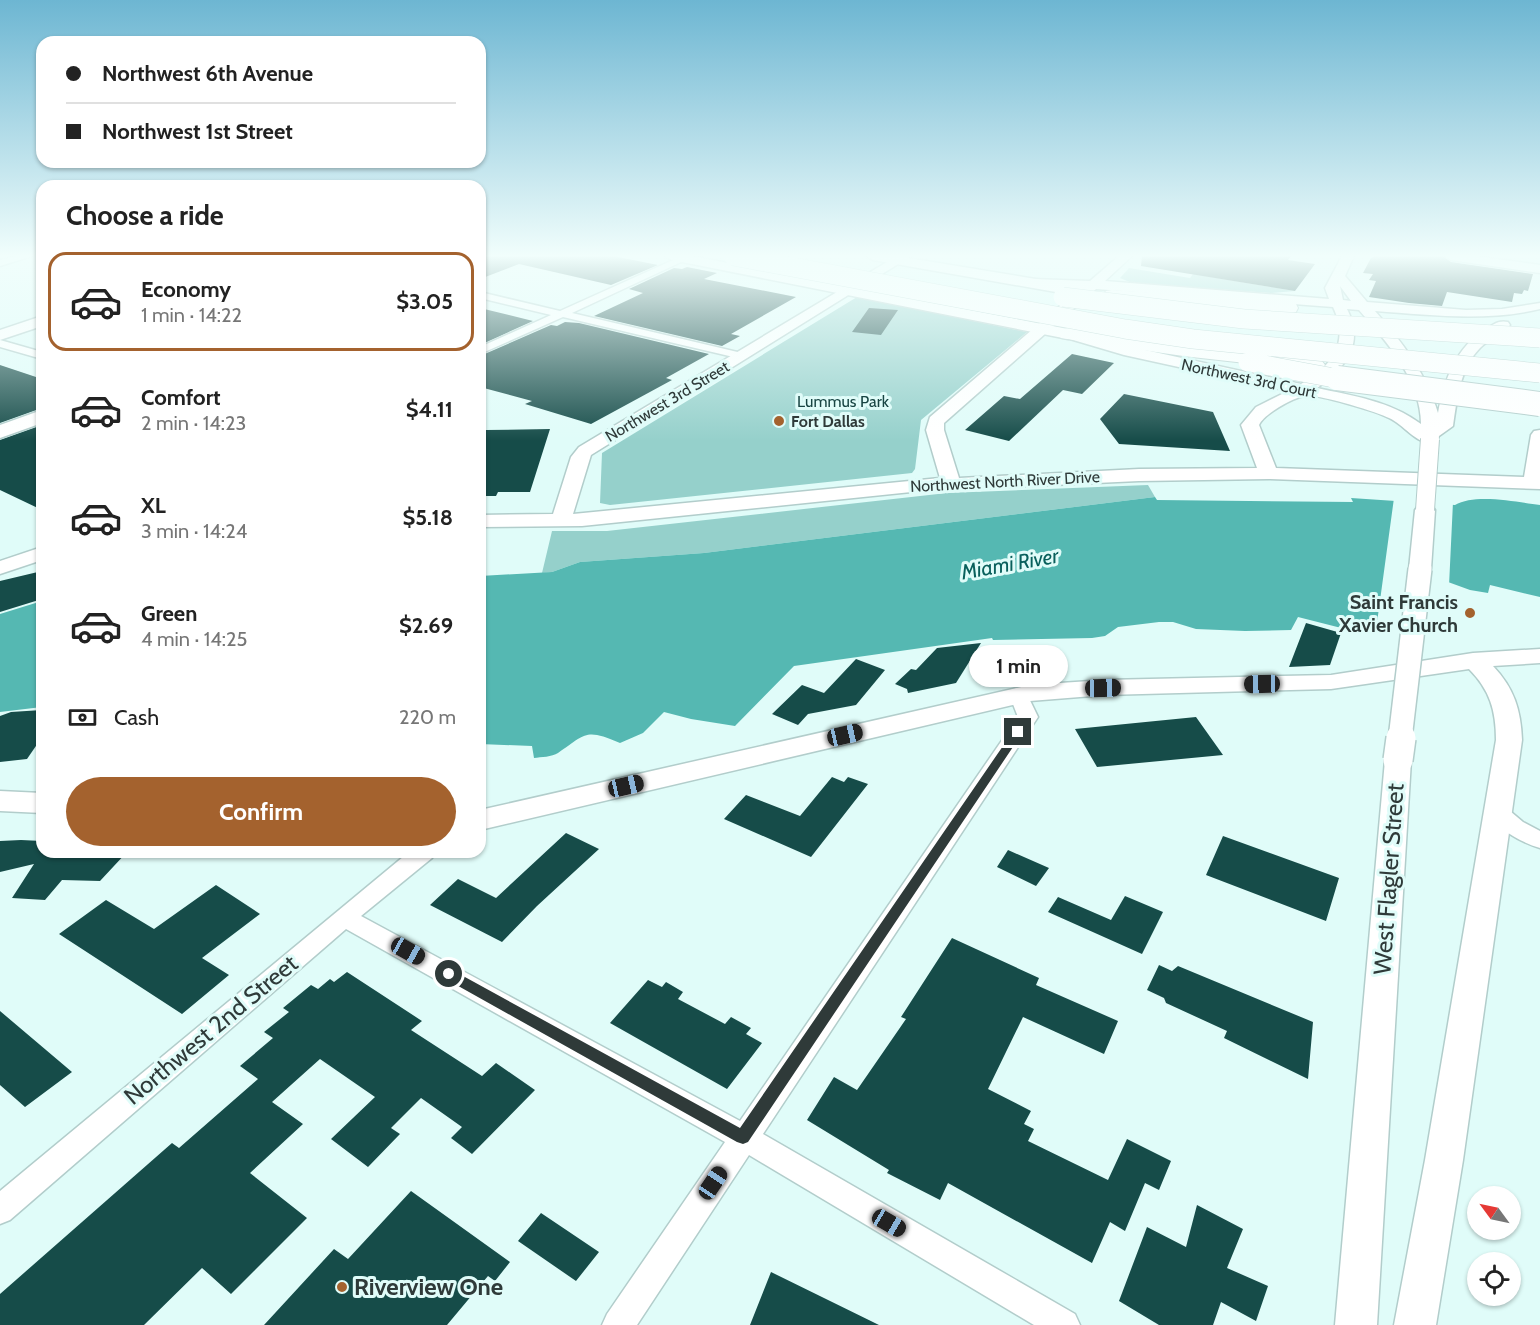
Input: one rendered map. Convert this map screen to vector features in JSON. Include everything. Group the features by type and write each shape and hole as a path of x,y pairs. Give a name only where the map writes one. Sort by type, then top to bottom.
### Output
{"highway":[{"path":"1028,318 1183,350 1540,393"},
{"path":"1151,318 1178,322 1540,351"},
{"path":"1249,318 1540,338"},
{"path":"1419,318 1540,327"},
{"path":"1067,326 1540,373"},
{"path":"1067,326 1127,336 1299,373 1436,394 1540,404"},
{"path":"1384,357 1466,356 1540,361"},
{"path":"1315,365 1540,384"}],"main road":[{"name":"Northwest 3rd Street","path":"561,521 580,457 585,451 805,318"},
{"name":"Northwest 3rd Court","path":"988,318 1043,329 1067,326 1124,350 1384,409 1398,415 1430,436"},
{"path":"951,483 935,430 936,421 1056,318"},
{"path":"1269,473 1254,440 1250,425 1255,415 1302,390 1328,372 1347,343 1347,325 1343,318"},
{"name":"West Flagler Street","path":"1356,1325 1398,760 1420,569 1430,436 1428,405 1416,376 1370,318"},
{"path":"1430,436 1444,426 1454,377 1468,352 1490,332 1520,318"},
{"path":"0,335 36,323"},
{"path":"1263,381 1278,390 1278,401"},
{"path":"0,432 36,418"},
{"path":"1536,483 1540,435"},
{"name":"Northwest North River Drive","path":"486,521 561,521 951,483 1150,474 1269,473 1536,483"},
{"path":"0,568 36,555"},
{"path":"486,819 1018,694 1103,688 1331,682 1473,660 1540,656"},
{"path":"1415,1325 1444,1160 1497,812 1505,777 1510,720 1502,693 1492,678 1473,660"},
{"path":"0,801 36,803"}],"street":[{"path":"486,348 552,318"},
{"path":"577,318 742,356"},
{"path":"0,343 36,354"},
{"path":"618,1325 1028,717 1018,694"},
{"path":"1497,812 1515,827 1540,840"},
{"name":"Northwest 2nd Street","path":"0,1210 417,858"},
{"path":"344,917 743,1137 1064,1325"}],"green space":[{"name":"Lummus Park","path":"823,318 958,318 1027,332 921,420 915,469 912,473 610,505 600,503 602,453"},
{"path":"1148,485 1155,497 704,553 580,562 552,572 542,573 552,531 607,531 947,493"}],"water":[{"name":"Miami River","path":"1155,497 1157,500 1353,502 1351,498 1455,505 1463,501 1485,499 1540,505 1540,597 1490,585 1488,593 1470,590 1448,582 1435,583 1400,599 1380,627 1368,626 1357,632 1298,617 1291,630 1196,629 1173,622 1159,622 1118,627 1105,636 1092,638 993,640 992,638 794,666 735,726 664,712 643,733 620,743 599,736 586,735 550,756 534,758 532,746 486,744 486,576 552,572 580,562 704,553"},
{"path":"36,603 36,708 0,712 0,614"}],"pier":[{"path":"1394,498 1453,502 1449,586 1424,589 1412,595 1395,609 1382,629 1376,630"}],"building":[{"path":"486,318 520,318 533,321 486,342"},
{"path":"602,318 759,318 731,334 740,336 722,346"},
{"path":"862,318 893,318 881,335 852,332"},
{"path":"565,322 579,323 709,354 666,378 672,380 591,424 525,404 532,401 486,389 486,353 551,325 557,326"},
{"path":"1072,354 1114,363 1082,394 1063,390 1009,441 965,430 1004,396 1020,399"},
{"path":"0,365 36,377 36,410 0,423"},
{"path":"1124,394 1213,412 1230,451 1119,444 1100,419"},
{"path":"36,427 36,507 0,490 0,440"},
{"path":"550,429 530,492 498,492 496,496 486,496 486,430"},
{"path":"36,572 36,601 0,612 0,581"},
{"path":"1306,623 1341,633 1330,665 1289,667"},
{"path":"981,643 956,683 908,693 907,689 895,684 911,669 916,670 937,648"},
{"path":"856,659 885,670 856,705 808,714 798,725 772,714 802,685 824,693"},
{"path":"36,710 36,746 27,759 0,762 0,716 11,712"},
{"path":"1196,717 1223,755 1097,767 1075,729"},
{"path":"832,777 844,782 848,777 868,784 811,857 724,819 746,795 800,816"},
{"path":"566,833 599,849 502,942 430,905 458,879 496,898"},
{"path":"1223,836 1339,878 1326,921 1206,875"},
{"path":"0,841 36,841 36,858 121,858 100,881 62,880 45,900 12,898 34,864 0,872"},
{"path":"1008,850 1049,868 1036,886 997,867"},
{"path":"216,885 260,914 202,958 229,975 182,1014 59,934 106,900 154,929"},
{"path":"1125,896 1163,912 1142,954 1048,912 1058,897 1111,920"},
{"path":"952,938 1039,978 1036,985 1118,1021 1104,1054 1023,1017 988,1089 1031,1111 1024,1124 1034,1129 1028,1141 1108,1180 1127,1139 1171,1161 1159,1190 1145,1183 1125,1231 1110,1222 1092,1263 948,1183 940,1200 887,1173 889,1170 807,1120 834,1077 857,1090 906,1019 901,1017"},
{"path":"1159,965 1172,971 1178,966 1313,1022 1308,1079 1224,1038 1227,1031 1166,1003 1164,998 1147,990"},
{"path":"347,972 422,1021 411,1030 482,1076 496,1063 535,1090 472,1154 451,1138 462,1127 421,1098 391,1128 400,1134 368,1167 331,1139 375,1097 320,1059 272,1102 303,1124 250,1173 307,1218 231,1294 202,1268 144,1325 0,1325 0,1294 172,1143 179,1148 258,1079 240,1066 273,1038 264,1032 289,1012 283,1008 311,985 318,989 330,979 334,982"},
{"path":"648,980 662,987 666,982 683,992 678,999 725,1024 731,1017 751,1028 746,1034 762,1043 727,1089 610,1023"},
{"path":"0,1011 72,1072 25,1107 0,1085"},
{"path":"411,1191 510,1262 495,1281 488,1276 447,1325 264,1325 334,1249 348,1259"},
{"path":"1197,1205 1243,1229 1227,1268 1268,1286 1256,1321 1221,1302 1213,1325 1159,1325 1119,1301 1147,1227 1186,1247"},
{"path":"541,1213 599,1252 576,1281 518,1241"},
{"path":"771,1272 879,1325 750,1325"}],"place":[{"name":"Fort Dallas","path":"779,421"},
{"name":"Saint Francis Xavier Church","path":"1470,613"},
{"name":"Riverview One","path":"342,1287"}],"route":[{"path":"449,974 743,1137 1018,732"}]}
